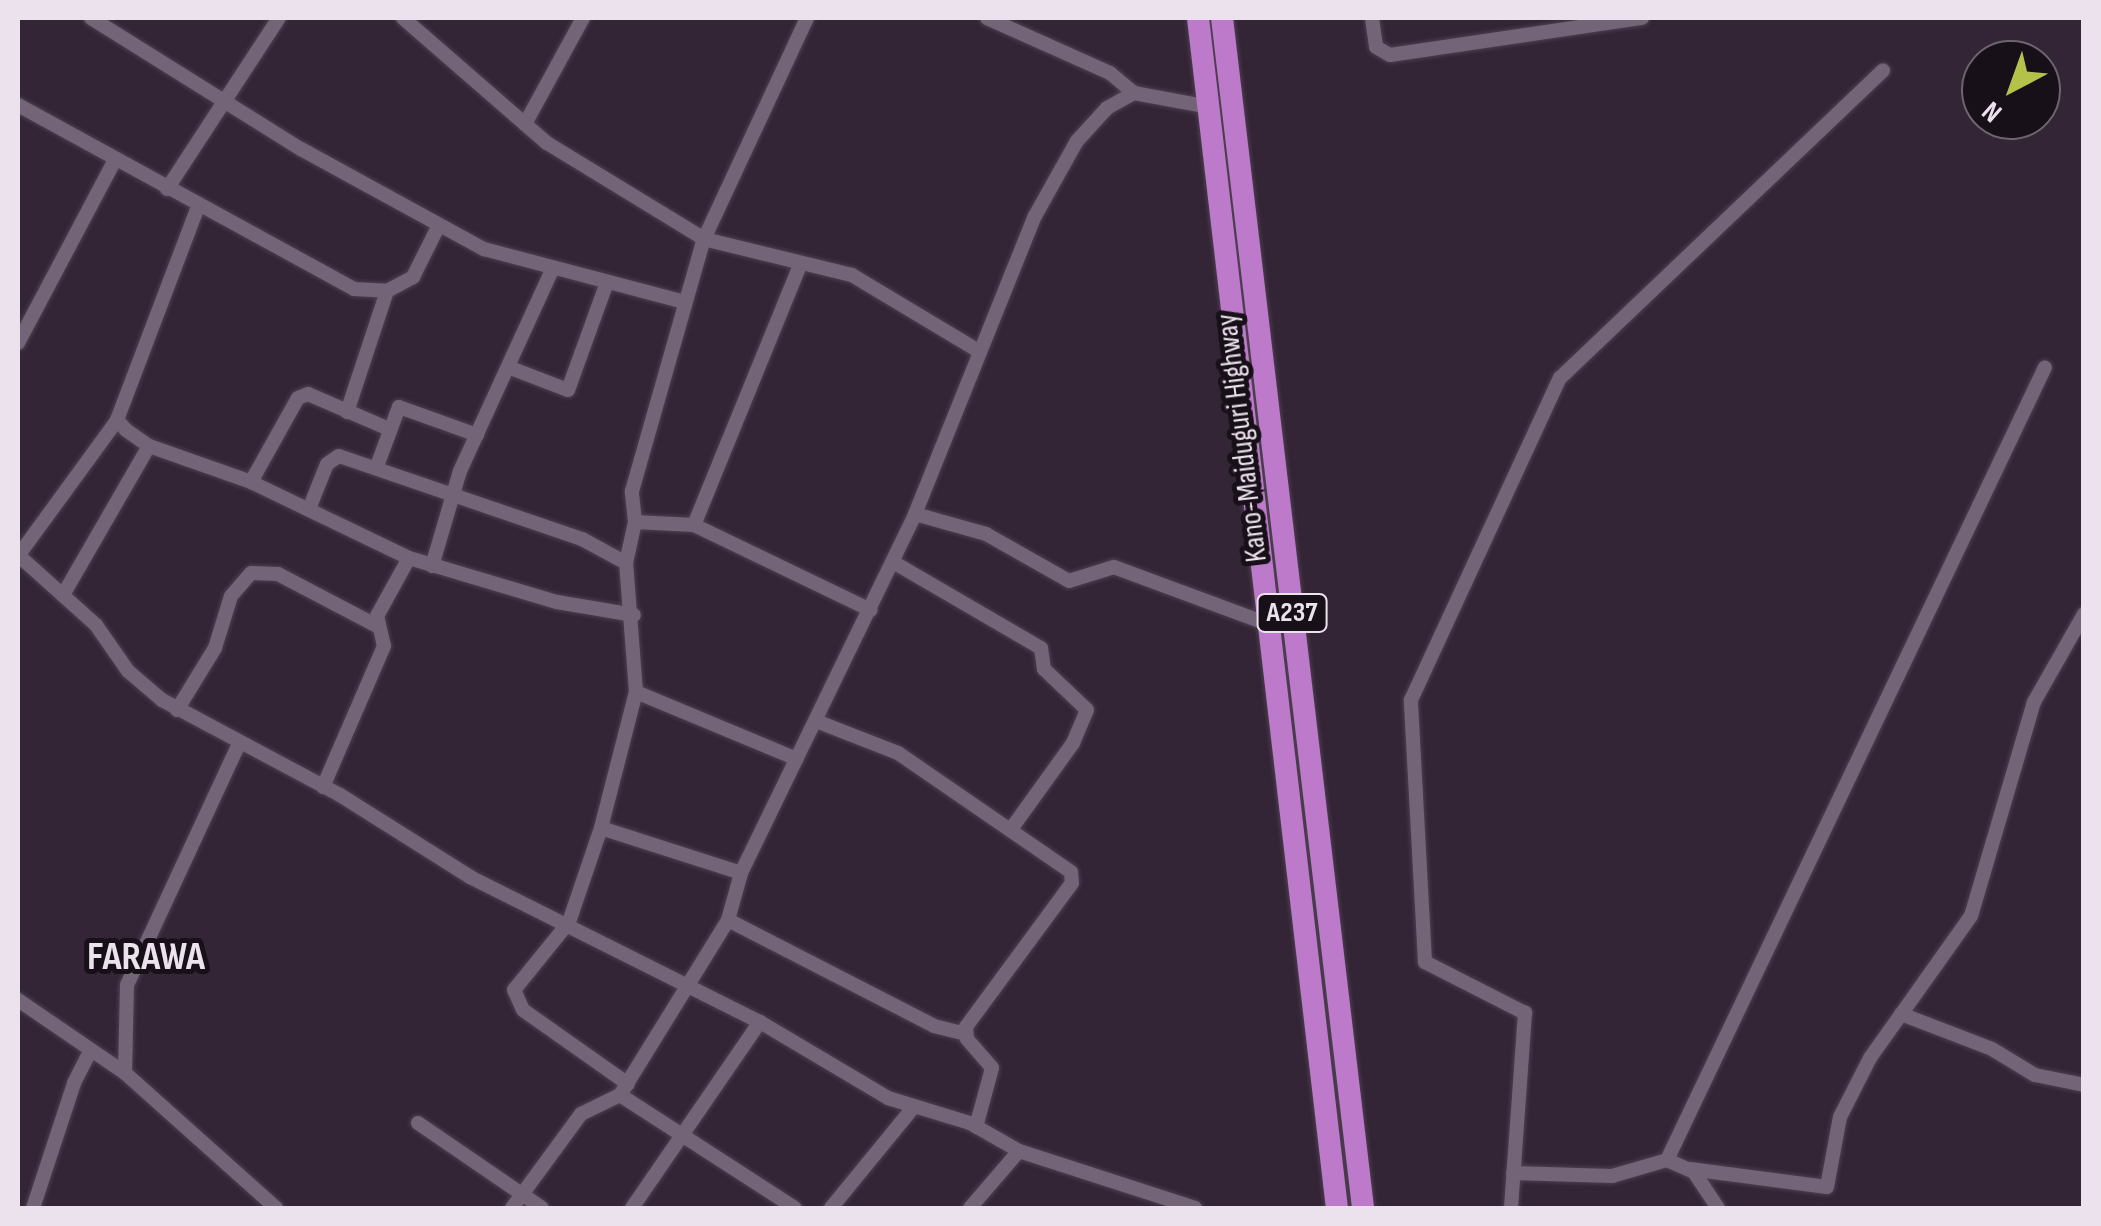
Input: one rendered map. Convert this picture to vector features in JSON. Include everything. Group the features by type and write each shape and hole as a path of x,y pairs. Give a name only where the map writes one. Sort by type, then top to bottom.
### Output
{"highway":[{"name":"Kano-Maiduguri Highway","path":"1198,18 1336,1208"},
{"name":"Kano-Maiduguri Highway","path":"1222,18 1363,1208"}],"street":[{"path":"91,18 438,227 484,249 684,302"},
{"path":"168,189 279,18"},
{"path":"403,18 525,124 704,239 852,275 980,352"},
{"path":"525,124 583,18"},
{"path":"794,1208 624,1090 513,998 518,978 569,922 602,828 636,692 634,615 626,562 636,522 632,492 704,239 807,18"},
{"path":"987,18 1110,74 1134,92 1209,107"},
{"path":"1372,18 1376,46 1390,55 1642,18"},
{"path":"1511,1208 1525,1013 1425,962 1411,700 1560,378 1883,70"},
{"path":"512,1208 580,1114 624,1090 728,920 742,873 915,514 1060,166 1107,108 1134,92"},
{"path":"18,105 354,289 387,291 412,276 438,227"},
{"path":"18,343 115,160"},
{"path":"199,204 117,420 18,556 96,625 128,671 177,710 238,746 323,787 519,904 569,922 689,984 912,1108 976,1127 1019,1151 1194,1208"},
{"path":"694,525 801,263"},
{"path":"432,566 477,435 553,268"},
{"path":"508,367 568,390 607,282"},
{"path":"347,412 387,291"},
{"path":"1667,1160 2045,367"},
{"path":"251,482 298,398 308,394 388,429"},
{"path":"377,466 399,407 477,435"},
{"path":"117,420 149,446 251,482 409,558 557,602 634,615"},
{"path":"62,595 149,446"},
{"path":"308,509 327,464 339,456 582,539 626,562"},
{"path":"915,514 986,534 1069,581 1114,567 1268,624"},
{"path":"636,522 694,525 871,610"},
{"path":"323,787 380,656 377,626 409,558"},
{"path":"893,562 1041,648 1044,669 1087,710 1073,743 1012,828"},
{"path":"177,710 215,648 231,596 251,572 278,574 377,626"},
{"path":"1513,1173 1612,1176 1667,1160 1690,1168 1827,1187 1840,1116 1901,1014 1971,916 2034,702 2084,614"},
{"path":"636,692 796,759"},
{"path":"816,721 898,753 1012,828 1073,878 980,1000 966,1034"},
{"path":"126,1073 126,985 238,746"},
{"path":"602,828 742,873"},
{"path":"728,920 934,1026 966,1034 992,1068 976,1127"},
{"path":"18,1000 126,1073 276,1208"},
{"path":"1901,1014 1992,1049 2035,1075 2084,1086"},
{"path":"632,1208 760,1022"},
{"path":"33,1208 74,1083 91,1050"},
{"path":"833,1208 912,1108"},
{"path":"418,1124 542,1208"},
{"path":"970,1208 1019,1151"},
{"path":"1690,1168 1718,1208"}],"district":[{"name":"FARAWA","path":"146,957"}]}
